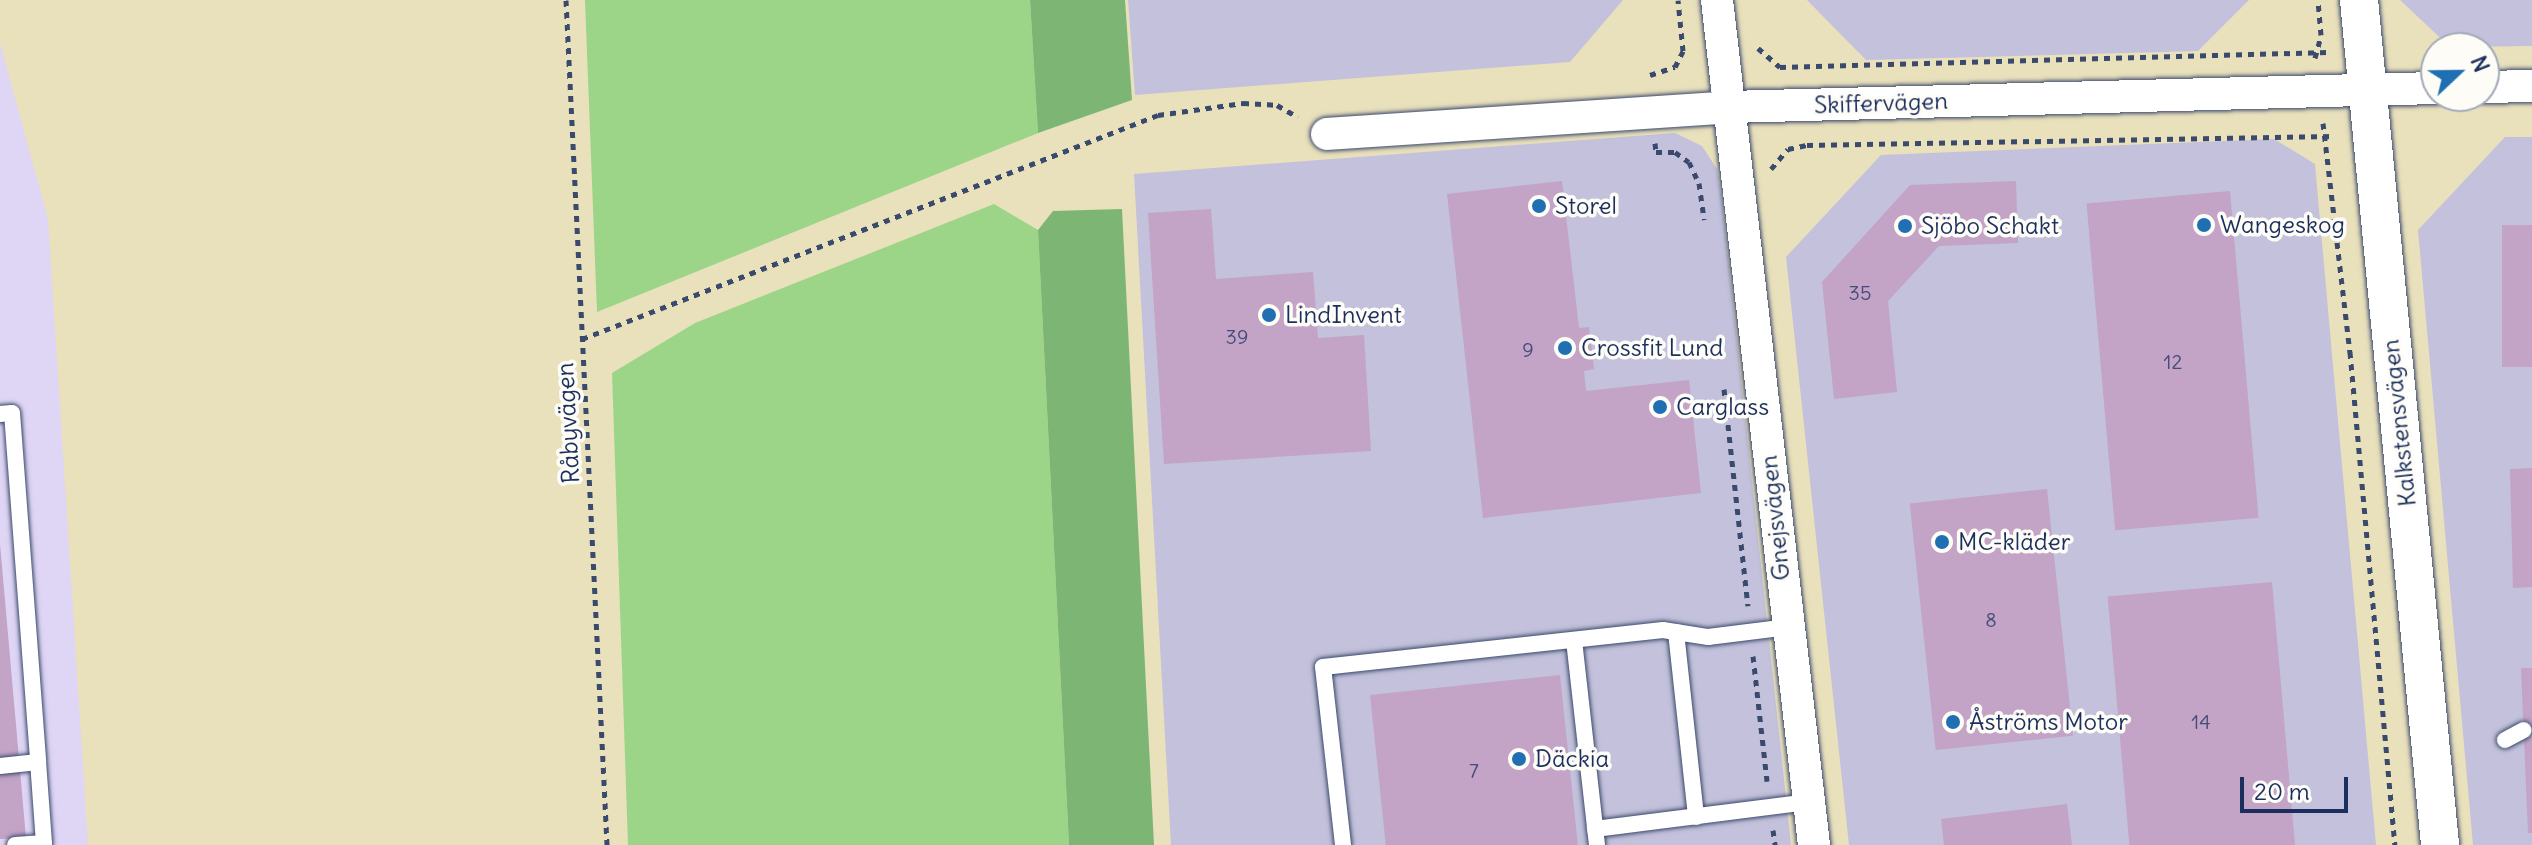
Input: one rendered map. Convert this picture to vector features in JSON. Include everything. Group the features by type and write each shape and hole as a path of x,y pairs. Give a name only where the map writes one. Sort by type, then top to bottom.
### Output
{"street":[{"name":"Gnejsvägen","path":"1717,0 1814,845"},
{"name":"Kalkstensvägen","path":"2359,0 2440,845"},
{"path":"2500,87 2532,86"},
{"name":"Skiffervägen","path":"1327,134 1729,107 2420,88"}],"lane":[{"path":"0,414 12,413 44,843 15,845"},
{"path":"1343,845 1323,667 1574,640 1676,632 1708,637 1788,627"},
{"path":"1676,632 1696,817"},
{"path":"1574,640 1596,837 1696,817 1809,802"},
{"path":"2505,740 2524,730"},
{"path":"0,766 38,762"}],"path":[{"name":"Råbyvägen","path":"566,0 607,845"},
{"path":"1678,0 1683,51 1675,67 1649,75 1656,152 1675,152 1689,162 1699,183 1706,232"},
{"path":"2318,0 2321,35 2315,53 2318,89 2395,845"},
{"path":"1754,42 1765,59 1780,67 2328,52"},
{"path":"582,339 1158,115 1206,105 1277,105 1327,134"},
{"path":"1766,181 1788,149 1807,145 2336,136"},
{"path":"1723,386 1775,845"}],"shaded area":[{"path":"1128,0 1623,0 1570,62 1135,95"},
{"path":"1807,0 2249,0 2198,51 1866,60"},
{"path":"2400,0 2532,0 2532,46 2500,46 2500,32 2434,32"},
{"path":"0,43 48,219 88,845 0,845"},
{"path":"1675,133 1702,146 1717,169 1791,845 1171,845 1134,174"},
{"path":"2505,137 2532,137 2532,845 2473,845 2418,230"},
{"path":"2274,139 2315,164 2376,845 1849,845 1786,257 1881,155"}],"green space":[{"path":"585,0 1030,0 1038,133 597,312"},
{"path":"1030,0 1125,0 1132,100 1038,133"},
{"path":"994,204 1038,230 1069,845 628,845 612,373 695,323"},
{"path":"1122,209 1154,845 1069,845 1038,230 1053,211"}],"building":[{"path":"1562,181 1579,328 1589,327 1594,369 1584,371 1586,391 1689,380 1701,493 1483,518 1447,194"},
{"path":"2016,181 2018,243 1939,246 1888,301 1897,392 1834,399 1822,282 1910,185"},
{"path":"2230,191 2259,518 2115,530 2087,204"},
{"path":"1211,209 1216,279 1313,272 1318,338 1364,335 1371,451 1164,464 1148,213"},
{"path":"2502,225 2532,225 2532,367 2502,367"},
{"path":"2532,468 2532,587 2513,588 2510,469"},
{"path":"2047,489 2073,736 1936,750 1910,503"},
{"path":"0,544 26,838 0,839"},
{"path":"2272,582 2295,845 2129,845 2108,596"},
{"path":"2521,668 2532,668 2532,833 2528,833"},
{"path":"1560,675 1578,845 1386,845 1370,695"},
{"path":"2067,804 2072,845 1944,845 1941,819"}],"place":[{"name":"Storel","path":"1539,206"},
{"name":"Wangeskog","path":"2204,225"},
{"name":"Sjöbo Schakt","path":"1905,226"},
{"name":"LindInvent","path":"1269,315"},
{"name":"Crossfit Lund","path":"1565,348"},
{"name":"Carglass","path":"1660,407"},
{"name":"MC-kläder","path":"1942,542"},
{"name":"Åströms Motor","path":"1953,722"},
{"name":"Däckia","path":"1519,759"}]}
